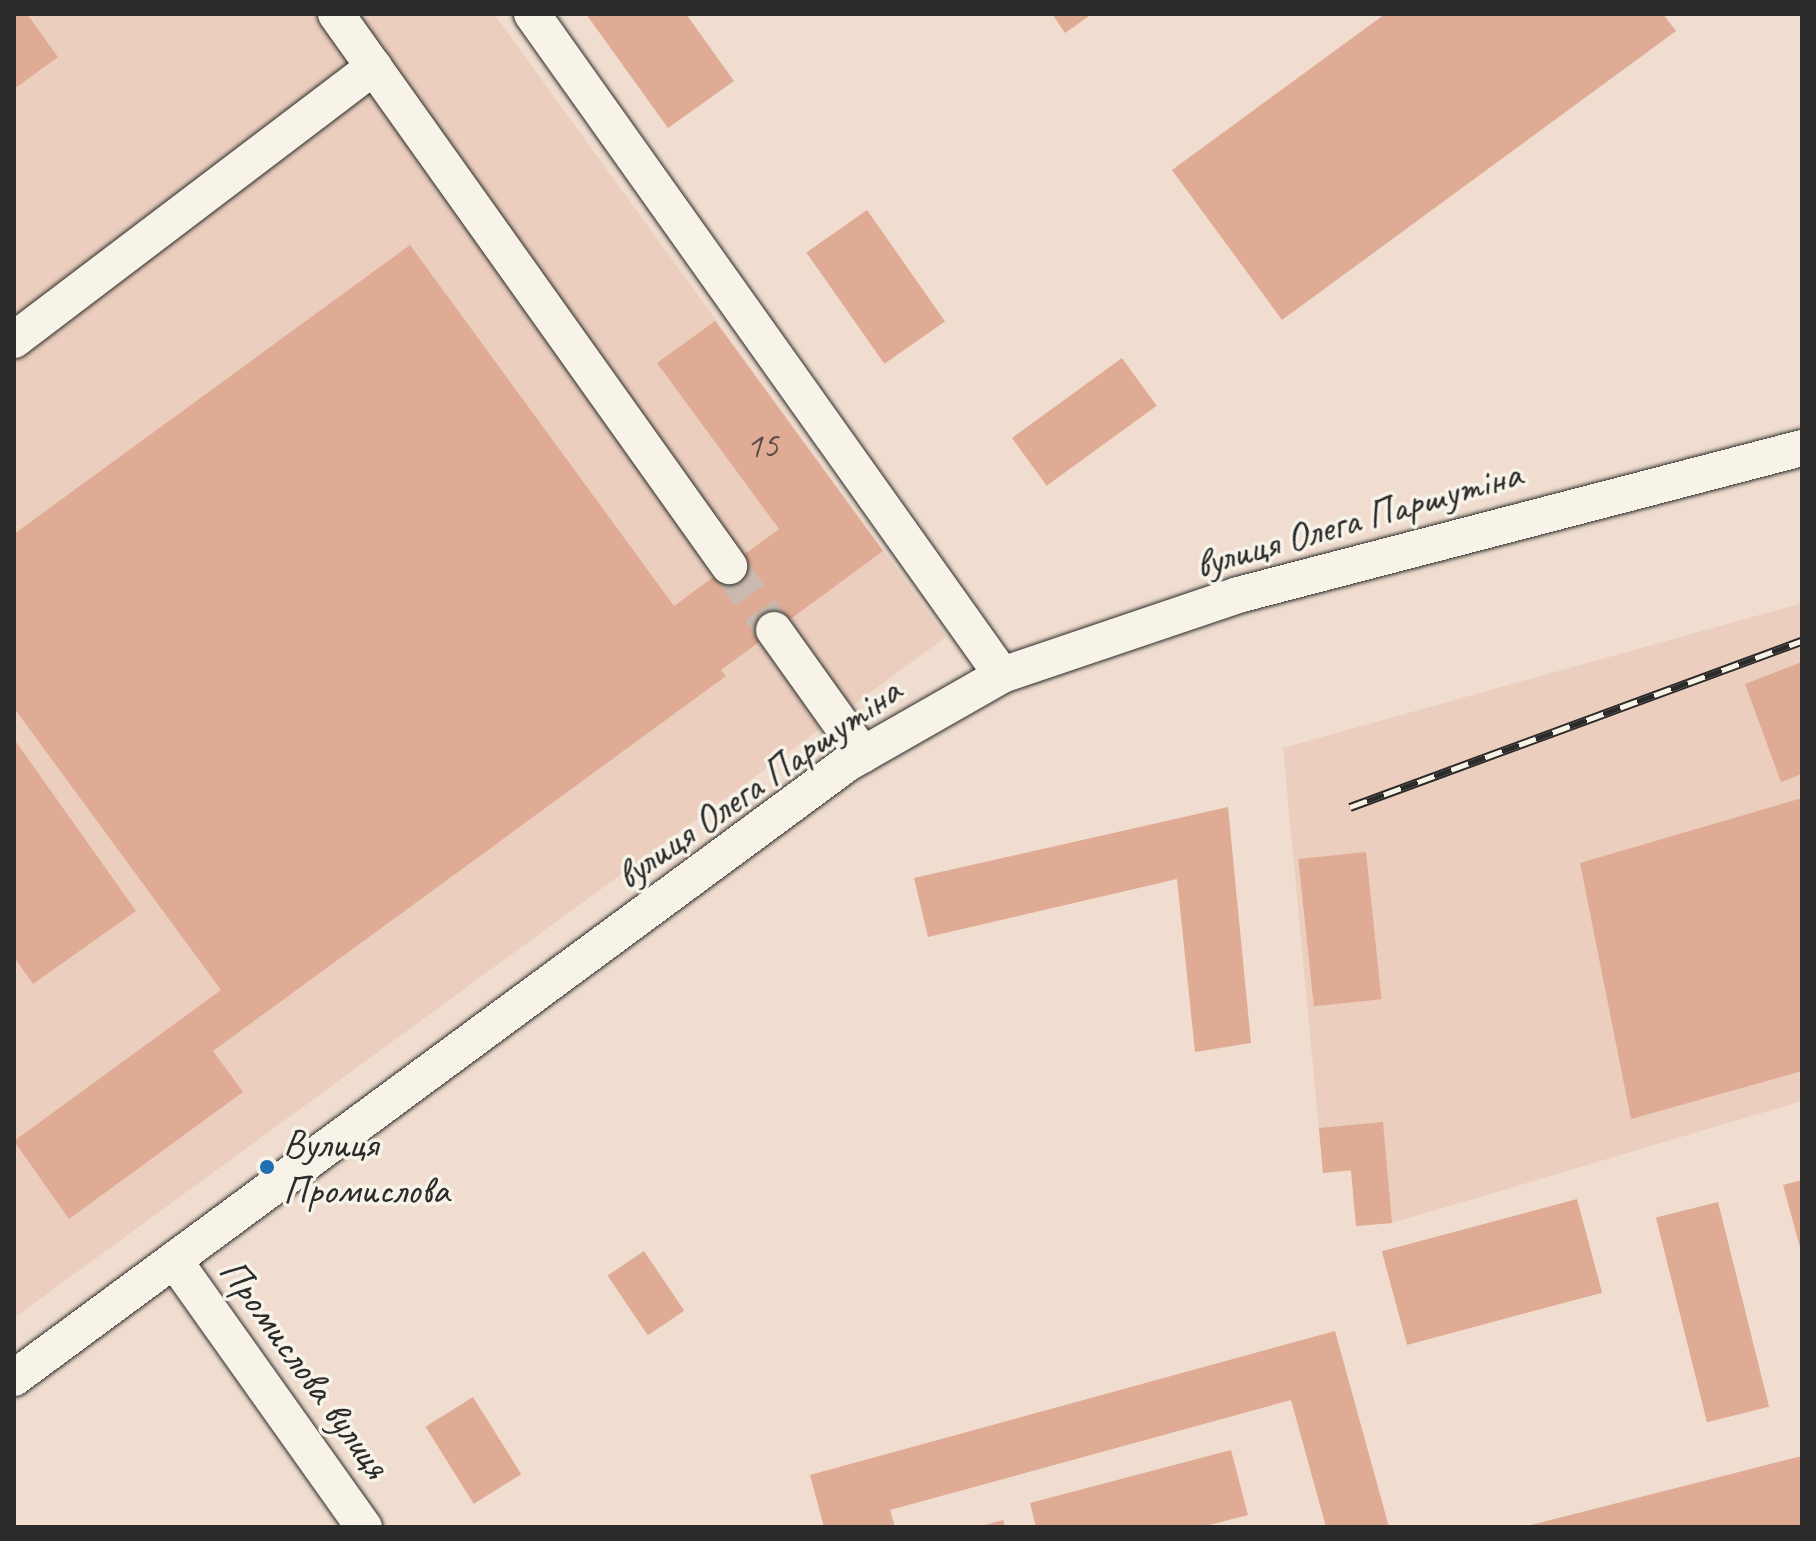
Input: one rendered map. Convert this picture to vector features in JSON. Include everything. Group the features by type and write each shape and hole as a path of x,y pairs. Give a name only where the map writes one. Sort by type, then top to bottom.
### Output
{"street":[{"path":"336,14 729,566"},
{"path":"532,14 1002,675"},
{"path":"14,340 374,67"},
{"name":"вулиця Олега Паршутіна","path":"14,1378 863,755 1002,675 1238,595 1802,448"},
{"path":"774,630 863,755"},
{"name":"Промислова вулиця","path":"174,1260 364,1527"}],"shaded area":[{"path":"14,14 494,14 946,637 14,1318"},
{"path":"1802,603 1802,1101 1392,1223 1356,1226 1351,1171 1323,1173 1283,748"}],"building":[{"path":"14,14 27,14 58,57 14,89"},
{"path":"586,14 686,14 734,81 668,128"},
{"path":"1052,14 1092,14 1065,33"},
{"path":"1385,14 1663,14 1676,31 1282,320 1172,170"},
{"path":"867,210 945,321 884,364 806,252"},
{"path":"410,245 674,606 779,529 657,363 715,321 883,551 721,670 726,676 213,1051 243,1092 69,1219 14,1141 221,990 14,708 14,534"},
{"path":"1122,358 1157,406 1047,486 1012,438"},
{"path":"1802,662 1802,774 1781,782 1745,684"},
{"path":"14,739 136,911 33,984 14,957"},
{"path":"1802,798 1802,1071 1631,1119 1580,863"},
{"path":"1228,807 1251,1043 1195,1052 1177,879 928,937 914,878"},
{"path":"1366,852 1381,999 1314,1006 1298,859"},
{"path":"1383,1122 1392,1223 1356,1226 1351,1170 1323,1173 1319,1128"},
{"path":"1802,1180 1802,1251 1801,1251 1783,1185"},
{"path":"1577,1199 1602,1293 1407,1345 1382,1251"},
{"path":"1718,1202 1769,1407 1707,1422 1656,1217"},
{"path":"644,1251 684,1311 648,1335 608,1276"},
{"path":"1335,1331 1389,1527 1326,1527 1291,1400 890,1510 895,1527 824,1527 810,1475"},
{"path":"473,1397 521,1474 474,1504 426,1427"},
{"path":"1231,1450 1248,1515 1202,1527 1036,1527 1030,1503"},
{"path":"1802,1456 1802,1527 1527,1527 1527,1526"},
{"path":"1003,1520 1005,1527 981,1527 981,1526"}],"tunnel":[{"path":"729,566 774,630"}],"railway":[{"path":"1350,807 1802,641"}],"place":[{"name":"Вулиця Промислова","path":"267,1167"}]}
